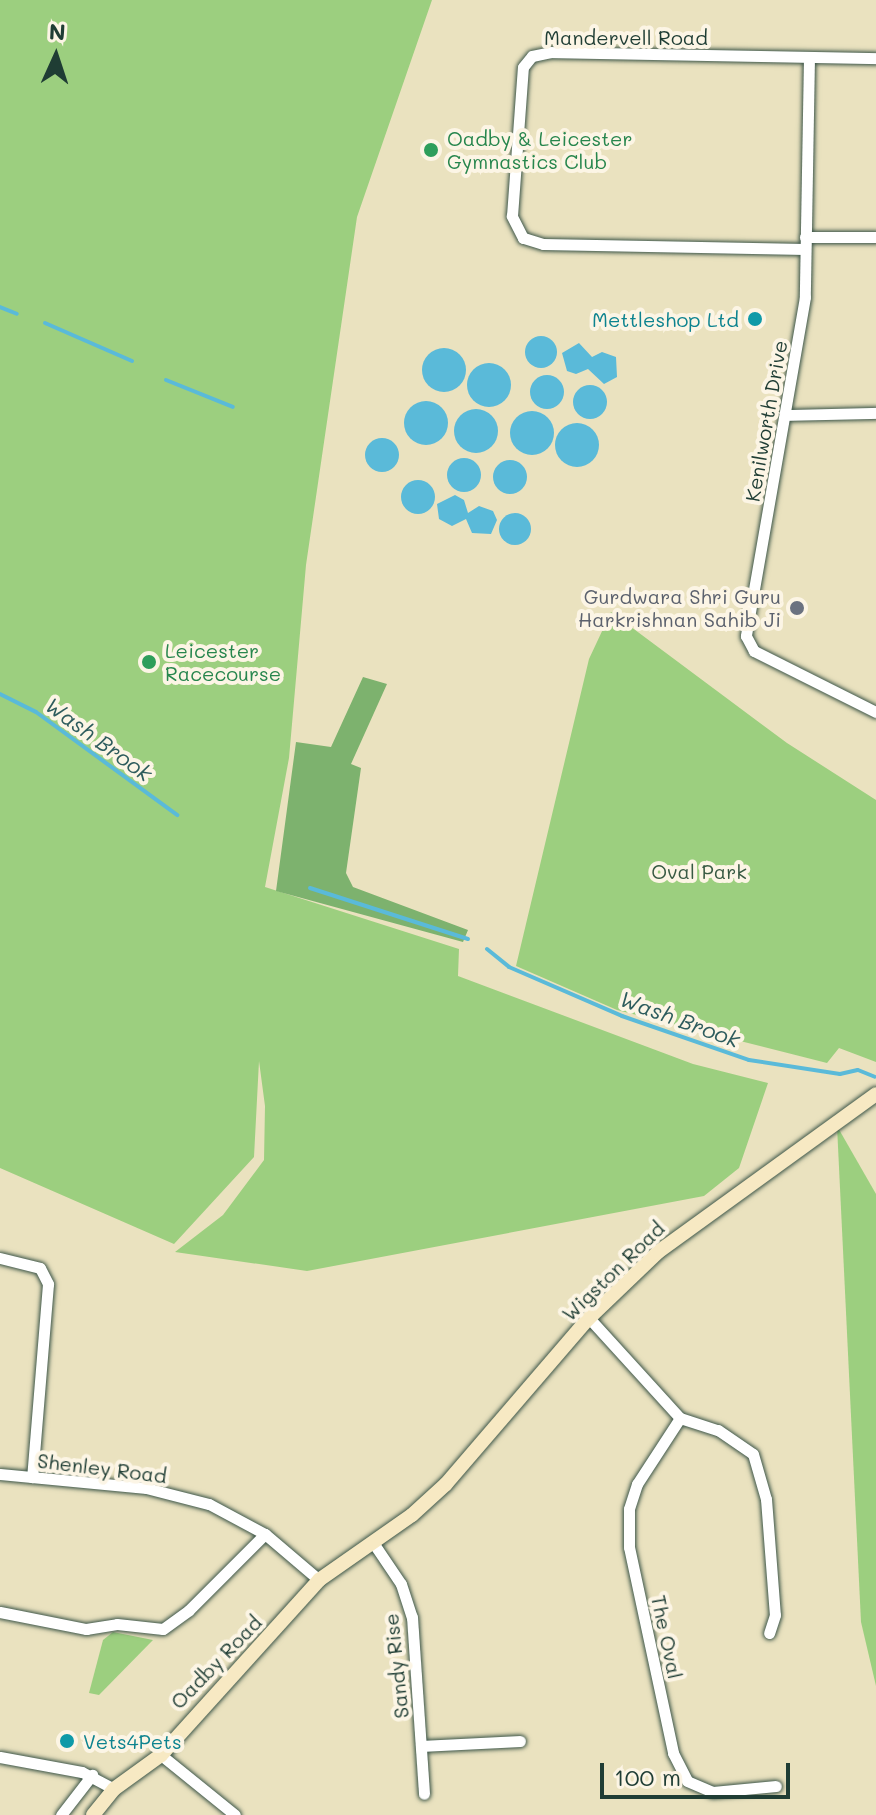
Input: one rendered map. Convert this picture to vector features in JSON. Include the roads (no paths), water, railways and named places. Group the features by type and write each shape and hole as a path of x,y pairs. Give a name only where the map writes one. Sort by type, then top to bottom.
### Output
{"main road":[{"name":"Wigston Road","path":"374,1544 446,1484 589,1318 713,1208 876,1094"},
{"name":"Oadby Road","path":"93,1815 114,1789 161,1755 319,1580 374,1544"}],"street":[{"name":"Mandervell Road","path":"805,243 543,244 523,238 512,216 520,79 532,56 809,57"},
{"path":"809,57 876,58"},
{"name":"Kenilworth Drive","path":"809,57 805,297 746,636 754,651 876,712"},
{"path":"805,243 876,237"},
{"path":"786,415 876,413"},
{"path":"0,1258 40,1268 48,1284 32,1477"},
{"path":"589,1318 680,1418 718,1430 753,1454 766,1499 775,1615 769,1633"},
{"name":"The Oval","path":"680,1418 637,1484 629,1509 629,1547 673,1753 687,1781 713,1792 776,1786"},
{"name":"Shenley Road","path":"0,1474 178,1496 229,1513 265,1534 319,1580"},
{"path":"0,1612 86,1629 117,1624 163,1629 189,1610 265,1534"},
{"name":"Sandy Rise","path":"374,1544 401,1584 412,1617 424,1794"},
{"path":"421,1746 520,1741"},
{"path":"161,1755 235,1815"},
{"path":"0,1757 92,1775 114,1789"},
{"path":"61,1815 92,1775"}],"water":[{"path":"541,336 552,341 557,352 552,363 541,368 530,363 525,352 530,341"},
{"path":"579,343 592,357 602,352 616,357 617,377 604,384 588,369 576,374 567,371 562,353"},
{"path":"444,348 460,354 466,370 460,386 444,392 428,386 422,370 428,354"},
{"path":"489,363 505,369 511,385 505,401 489,407 473,401 467,385 473,369"},
{"path":"547,375 559,380 564,392 559,404 547,409 535,404 530,392 535,380"},
{"path":"590,385 602,390 607,402 602,414 590,419 578,414 573,402 578,390"},
{"path":"426,401 442,407 448,423 442,439 426,445 410,439 404,423 410,407"},
{"path":"476,409 492,415 498,431 492,447 476,453 460,447 454,431 460,415"},
{"path":"532,411 548,417 554,433 548,449 532,455 516,449 510,433 516,417"},
{"path":"577,423 593,429 599,445 593,461 577,467 561,461 555,445 561,429"},
{"path":"382,438 394,443 399,455 394,467 382,472 370,467 365,455 370,443"},
{"path":"464,458 476,463 481,475 476,487 464,492 452,487 447,475 452,463"},
{"path":"510,460 522,465 527,477 522,489 510,494 498,489 493,477 498,465"},
{"path":"418,480 430,485 435,497 430,509 418,514 406,509 401,497 406,485"},
{"path":"455,495 464,500 468,513 479,506 493,511 497,520 491,534 472,533 466,519 452,526 439,519 437,504"},
{"path":"515,513 526,518 531,529 526,540 515,545 504,540 499,529 504,518"}],"waterway":[{"path":"0,307 17,314"},
{"path":"45,323 132,361"},
{"path":"166,380 233,407"},
{"name":"Wash Brook","path":"0,694 36,712 177,815"},
{"name":"Wash Brook","path":"310,888 468,939"},
{"name":"Wash Brook","path":"487,949 509,967 622,1016 749,1060 840,1074 858,1070 875,1077"}],"place":[{"name":"Oadby & Leicester Gymnastics Club","path":"431,150"},
{"name":"Mettleshop Ltd","path":"755,319"},
{"name":"Gurdwara Shri Guru Harkrishnan Sahib Ji","path":"797,608"},
{"name":"Leicester Racecourse","path":"149,662"},
{"name":"Vets4Pets","path":"67,1741"}],"park label":[{"name":"Oval Park","path":"699,871"}]}
